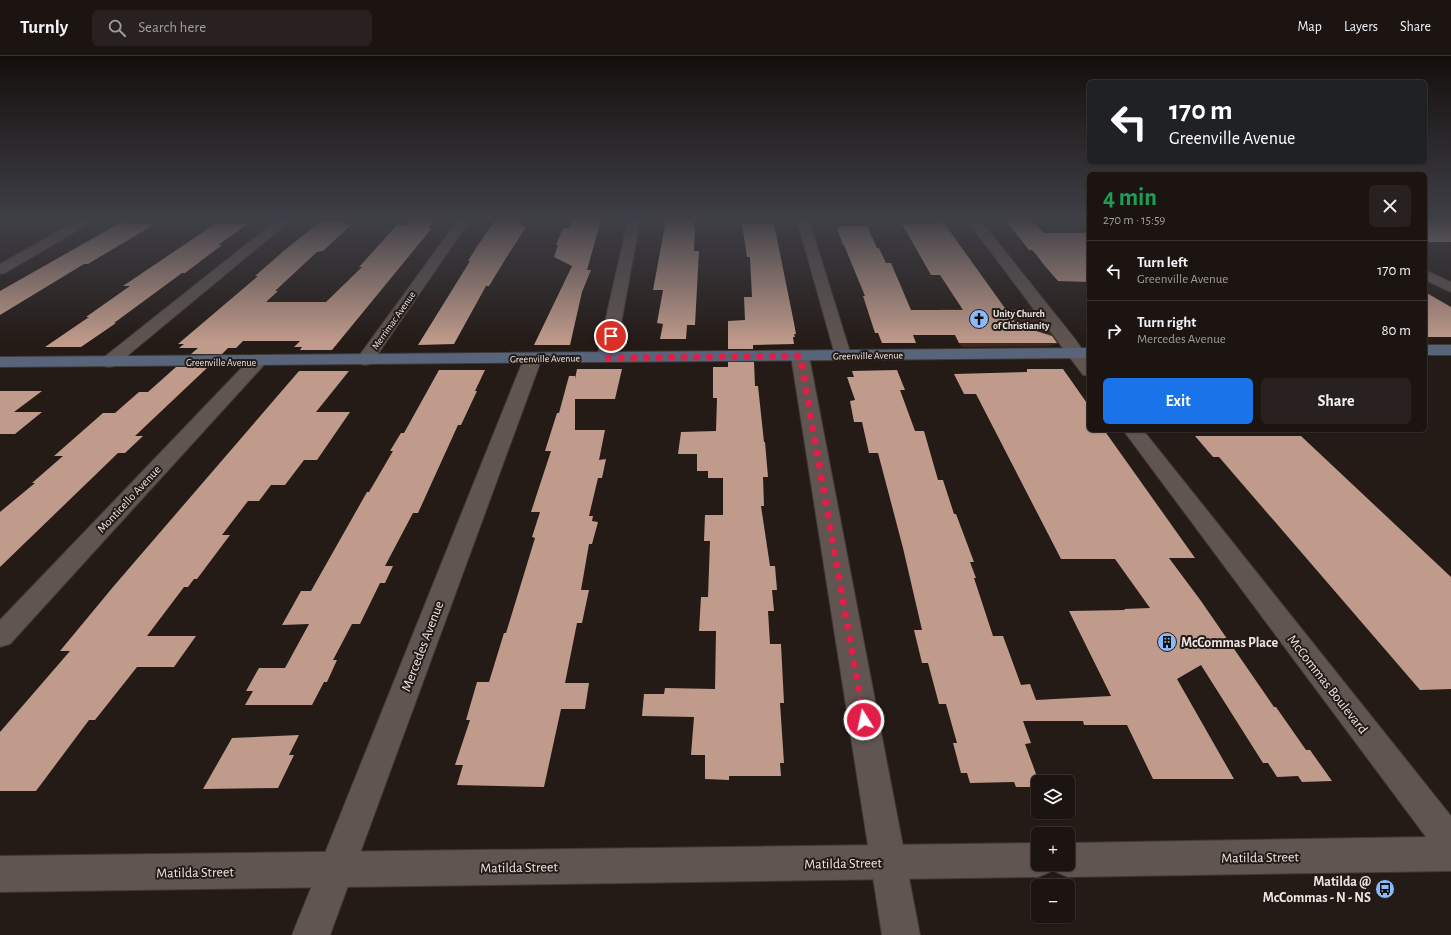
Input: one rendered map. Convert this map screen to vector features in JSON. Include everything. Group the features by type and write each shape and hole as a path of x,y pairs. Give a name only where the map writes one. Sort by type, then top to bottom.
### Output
{"main road":[{"path":"1427,350 1451,350"},
{"name":"Greenville Avenue","path":"0,362 1082,353"}],"street":[{"path":"0,270 16,261"},
{"path":"109,362 234,261"},
{"name":"Merrimac Avenue","path":"365,360 435,261"},
{"path":"606,358 626,261"},
{"path":"815,261 843,355"},
{"path":"1005,261 1069,343 1082,353 1087,366"},
{"path":"1427,275 1451,288"},
{"path":"800,356 901,935"},
{"name":"Mercedes Avenue","path":"311,935 533,358"},
{"name":"Monticello Avenue","path":"0,637 258,361"},
{"name":"McCommas Boulevard","path":"1135,432 1451,843"},
{"name":"Matilda Street","path":"1075,860 1451,854"},
{"name":"Matilda Street","path":"0,874 1031,860"}],"shaded area":[{"path":"940,309 1034,309 1059,343 1049,346 963,347 956,338 1038,335 1034,330 1019,327 1007,311 940,311"}],"building":[{"path":"53,261 93,261 88,264 84,264 0,315 0,291"},
{"path":"160,261 201,261 185,273 182,273 114,323 116,323 81,347 45,347 89,317 86,317 130,286 123,286"},
{"path":"272,261 307,261 275,291 278,291 266,302 326,302 362,267 359,267 364,261 405,261 332,350 300,350 302,347 294,347 300,341 243,341 236,348 228,348 222,354 191,354 198,348 179,348 184,344 178,344 258,276 255,276"},
{"path":"470,261 504,261 489,286 486,286 454,344 418,345"},
{"path":"562,261 590,261 587,270 591,270 582,292 570,345 534,345 572,266"},
{"path":"658,261 698,261 695,325 687,325 686,339 660,339 663,324 657,323 663,290 653,290"},
{"path":"750,261 781,261 796,334 794,334 795,337 793,337 794,344 753,345 753,349 728,349 728,321 745,320 744,297 752,297"},
{"path":"851,261 885,261 886,263 891,263 911,310 963,310 940,275 931,275 923,261 971,261 1017,325 1052,336 1057,343 959,343 955,335 913,335 916,343 882,343 878,333 875,333 863,296 865,296"},
{"path":"1041,261 1087,261 1087,282 1058,281"},
{"path":"1427,293 1451,307 1451,337 1427,337"},
{"path":"728,362 754,362 755,386 758,386 768,477 763,477 764,506 761,506 770,566 775,566 777,590 772,590 774,611 768,611 770,644 781,644 784,703 780,703 784,763 780,763 781,776 729,776 729,780 705,779 705,755 691,755 694,717 642,716 644,694 664,694 665,688 715,689 716,631 699,631 701,597 708,597 710,541 704,541 705,515 723,515 723,478 708,478 708,471 697,471 697,454 678,454 681,432 716,431 717,398 713,398 713,367 728,367"},
{"path":"176,367 208,367 135,436 143,436 125,453 118,453 0,567 0,512 35,483 32,483 63,456 54,456 103,413 115,413 139,392 148,392"},
{"path":"577,369 622,369 615,399 575,399 575,430 605,430 599,460 606,459 602,478 598,478 589,516 593,516 592,521 598,522 592,544 589,544 581,590 589,590 582,623 577,623 565,683 589,683 585,709 561,709 544,787 457,785 463,765 455,765 470,720 466,720 477,682 489,682 504,633 506,633 535,538 532,537 540,512 531,512 551,451 545,451 557,413 559,413 569,376 575,376 575,379"},
{"path":"1027,369 1063,369 1087,403 1087,432 1105,432 1195,558 1169,558 1201,601 1274,707 1276,707 1306,750 1310,750 1332,781 1302,782 1298,776 1277,777 1268,763 1263,763 1201,665 1177,679 1234,779 1153,779 1127,725 1084,725 1083,721 1023,721 1031,743 1025,744 1036,775 1031,775 1031,787 1016,787 1014,782 970,783 967,773 961,773 953,743 957,743 946,704 939,704 928,663 922,663 914,630 922,630 903,548 878,453 869,453 862,422 854,422 850,401 855,400 847,377 854,377 852,371 897,370 905,390 900,390 915,431 924,431 938,480 943,480 954,514 956,514 974,562 970,562 993,636 1003,636 1021,685 1030,684 1036,700 1111,696 1069,611 1150,608 1115,559 1061,559 976,394 964,394 954,374 1027,372"},
{"path":"439,370 485,370 475,391 477,391 461,425 458,425 418,513 413,513 385,566 393,566 385,583 380,583 360,624 352,624 333,660 337,660 327,682 324,682 312,705 245,705 253,691 246,691 259,668 285,668 309,624 282,625 301,591 311,591 367,492 369,492 393,451 390,451 401,433 404,433"},
{"path":"299,371 349,371 316,412 350,412 317,460 304,460 285,485 271,485 259,501 248,501 222,535 230,535 197,579 194,579 188,587 184,587 147,636 196,636 174,667 137,667 95,720 89,720 36,791 0,791 0,732 70,651 60,651 113,587"},
{"path":"0,391 42,391 14,412 42,412 15,434 0,434"},
{"path":"1195,436 1301,436 1451,577 1451,689 1420,690 1219,457 1213,457"},
{"path":"299,735 289,755 294,755 278,788 203,789 232,738"}],"place":[{"name":"Unity Church of Christianity","path":"979,319"},
{"name":"McCommas Place","path":"1167,642"},
{"name":"Matilda @ McCommas - N - NS","path":"1385,889"}],"route":[{"path":"611,336 606,358 800,356 864,720"}]}
